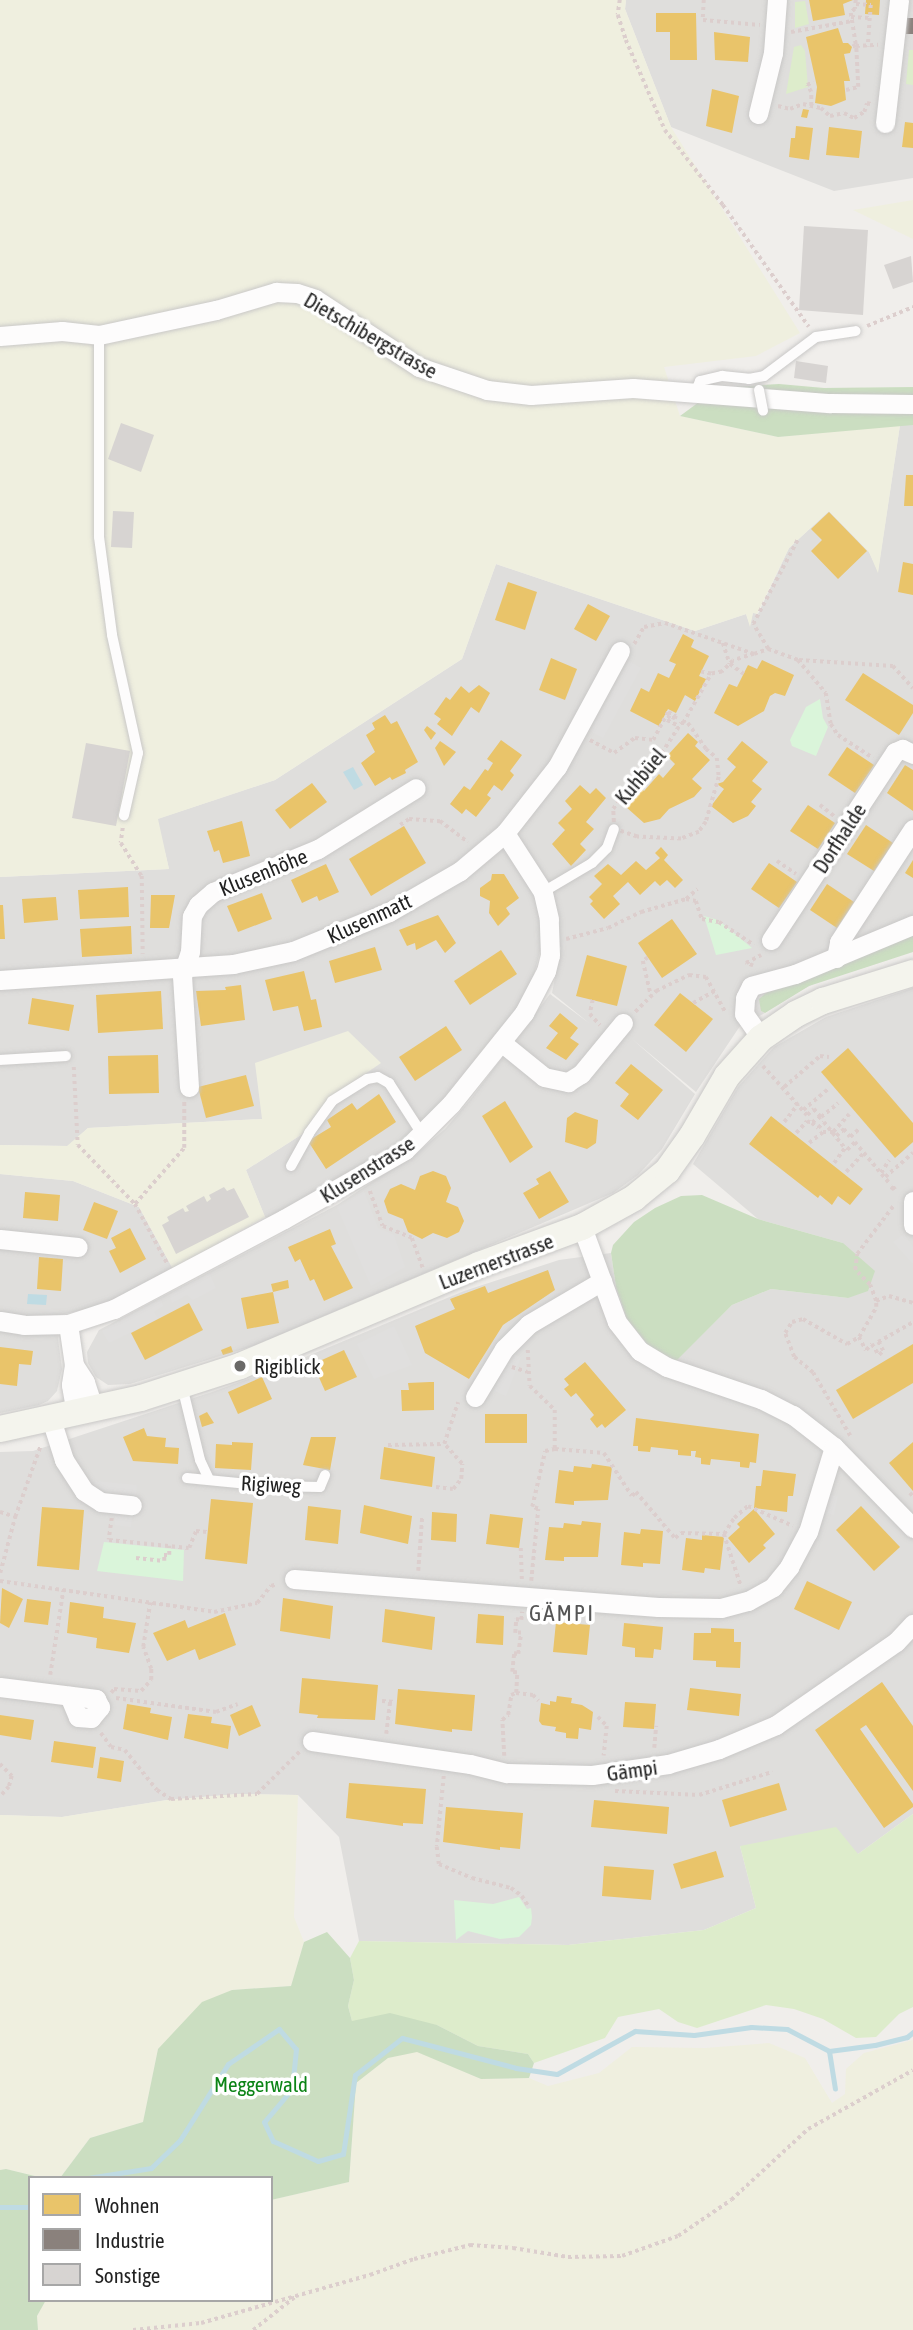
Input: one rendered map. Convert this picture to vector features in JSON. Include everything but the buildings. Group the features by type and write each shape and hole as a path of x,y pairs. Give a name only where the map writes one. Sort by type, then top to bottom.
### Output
{"main road":[{"name":"Luzernerstrasse","path":"0,1429 85,1412 181,1385 299,1343 479,1265 582,1227 634,1198 667,1171 686,1146 727,1076 783,1022 823,1001 913,973"}],"street":[{"path":"759,108 776,31 777,0"},
{"path":"885,123 899,0"},
{"name":"Dietschibergstrasse","path":"0,336 62,331 99,335 216,310 276,292 297,293 315,299 373,339 419,366 454,381 487,390 531,395 633,388 830,403 913,404"},
{"name":"Klusenmatt","path":"0,980 183,968 257,959 328,938 389,912 460,871 505,833 567,751 627,648"},
{"path":"886,766 895,752 902,749 913,754"},
{"name":"Dorfhalde","path":"771,940 886,766"},
{"name":"Klusenhöhe","path":"189,1087 183,968 190,952 192,916 204,898 318,849 416,788"},
{"path":"836,958 839,942 913,829"},
{"name":"Klusenstrasse","path":"68,1324 114,1309 175,1277 346,1185 405,1150 422,1135 524,1013 546,971 550,938 543,892 505,833"},
{"path":"759,1048 744,1014 745,998 751,986 836,958 913,925"},
{"path":"501,1042 544,1077 568,1082 581,1074 618,1029"},
{"path":"904,1193 913,1224"},
{"path":"582,1227 617,1322 640,1351 667,1367 780,1407 834,1447 895,1506 913,1528"},
{"path":"0,1239 78,1247"},
{"path":"475,1397 504,1349 530,1323 602,1280"},
{"path":"0,1321 68,1324 74,1365 71,1385 85,1412"},
{"path":"51,1419 64,1460 84,1491 101,1502 132,1505"},
{"path":"294,1579 425,1589 523,1592 658,1607 721,1608 748,1601 773,1587 789,1567 808,1532 834,1447"},
{"name":"Gämpi","path":"312,1741 446,1760 503,1772 595,1775 668,1764 719,1749 776,1725 896,1642 913,1624"},
{"path":"0,1687 96,1699 100,1707 90,1718"}],"lane":[{"path":"694,394 700,381 722,376 765,376 816,337 856,331"},
{"path":"99,335 99,537 112,635 138,753 124,816"},
{"path":"756,377 763,411"},
{"name":"Kuhbüel","path":"543,892 592,863 607,848 614,829"},
{"path":"0,1060 66,1056"},
{"path":"291,1166 328,1105 367,1079 378,1077 389,1083 422,1135"},
{"path":"181,1385 201,1460 209,1479"},
{"name":"Rigiweg","path":"187,1478 320,1487 325,1475"}],"path":[{"path":"620,0 618,15 626,40 665,130 723,205 816,337"},
{"path":"704,0 703,20 776,31 870,18"},
{"path":"846,90 858,87 852,19 856,2 870,5 869,47"},
{"path":"854,47 869,47 882,43"},
{"path":"811,106 811,92 807,85 813,82"},
{"path":"759,108 790,109 800,104 821,108 830,116 844,113 854,118 864,112 867,103"},
{"path":"856,331 913,307"},
{"path":"798,539 753,624 768,649 798,660 893,666 913,688"},
{"path":"627,648 644,627 662,623 754,654"},
{"path":"723,643 730,664 744,674"},
{"path":"701,672 711,674 722,671 730,664 768,649"},
{"path":"798,660 826,693 831,724 838,735 886,766"},
{"name":"Kuhbüel","path":"585,737 614,753 635,738 653,740 668,712 676,716 674,719 670,716 667,720 681,725 688,723 706,749 717,758 719,777 706,822 699,832 681,839 637,837 614,829 613,809 628,787 654,765 681,725 711,674"},
{"path":"124,816 121,843 142,876 144,970"},
{"path":"400,825 410,820 440,821 475,848"},
{"path":"560,940 608,928 641,912 686,899 697,889"},
{"path":"686,899 696,901 702,919 719,922 752,944 760,945 771,940"},
{"path":"648,958 643,961 651,996"},
{"path":"593,1000 590,1014 618,1029 651,996 689,975 706,978 726,1013 744,1014"},
{"path":"693,1003 715,991"},
{"path":"759,1048 784,1087 807,1115 814,1109 821,1117"},
{"path":"66,1056 73,1055 78,1144 135,1204 175,1277"},
{"path":"784,1087 820,1056 829,1057"},
{"path":"135,1204 184,1148 183,1090 189,1087"},
{"path":"803,1110 828,1089"},
{"path":"812,1123 838,1103"},
{"path":"784,1122 798,1104"},
{"path":"834,1134 849,1114"},
{"path":"796,1133 807,1121 818,1128 824,1122 845,1148"},
{"path":"809,1143 823,1132 834,1134 844,1129 850,1137 859,1129"},
{"path":"845,1148 847,1150 855,1142 891,1186 904,1193 857,1254 855,1270 870,1285 876,1307 859,1337 847,1344 803,1319 792,1322 785,1333 794,1357 813,1373 853,1441"},
{"path":"834,1163 845,1148"},
{"path":"846,1172 864,1153"},
{"path":"883,1175 913,1153"},
{"path":"883,1175 889,1160"},
{"path":"367,1184 383,1226 412,1238 427,1276"},
{"path":"876,1301 889,1296 913,1303"},
{"path":"859,1337 866,1350 872,1344 879,1355 883,1351 878,1342 913,1322"},
{"path":"530,1323 527,1375 530,1386 555,1410 555,1449"},
{"path":"444,1444 460,1398 475,1397"},
{"path":"388,1445 444,1444 462,1464 461,1479 453,1489 436,1487"},
{"path":"0,1573 15,1517 41,1445"},
{"path":"516,1693 517,1673 512,1672 514,1653 519,1654 521,1633 515,1633 516,1619 521,1620 523,1605 519,1604 538,1509 532,1507 545,1451 555,1449 604,1453 632,1496 636,1492 675,1538 681,1533 724,1534"},
{"path":"724,1534 741,1510 748,1506 808,1532"},
{"path":"0,1512 15,1517"},
{"path":"112,1513 109,1540 189,1548 196,1531 207,1532"},
{"path":"422,1517 417,1576 426,1577 425,1589"},
{"path":"724,1534 743,1592"},
{"path":"136,1558 164,1561 164,1555 169,1555 169,1546"},
{"path":"521,1548 523,1592"},
{"path":"0,1581 214,1612 257,1603 271,1586 294,1579"},
{"path":"47,1693 63,1591"},
{"path":"150,1603 143,1647 152,1669 151,1680 141,1691 114,1689 107,1697 216,1712 238,1704"},
{"path":"503,1772 502,1720 508,1715 511,1695 533,1695 539,1701"},
{"path":"382,1701 396,1702"},
{"path":"384,1751 390,1702"},
{"path":"598,1717 607,1726 595,1775 589,1783 595,1789 680,1797 699,1795 772,1772"},
{"path":"90,1718 111,1747 125,1750 157,1790 171,1799 257,1794 312,1741"},
{"path":"446,1760 436,1858 445,1867 511,1888 522,1896 529,1907"},
{"path":"0,1764 12,1776 9,1787 0,1797"},
{"path":"133,2330 201,2323 470,2245 513,2248 568,2257 622,2256 678,2236 731,2200 808,2129 913,2070"},
{"path":"253,2330 297,2295"}],"shaded area":[{"path":"626,0 913,0 913,178 834,191 671,127 625,9"},
{"path":"900,425 913,425 913,932 761,1011 765,1013 740,1026 696,1092 632,1039 695,1094 662,1149 638,1175 613,1193 256,1345 130,1384 108,1385 96,1377 88,1363 87,1352 99,1330 337,1205 418,1152 445,1129 470,1100 550,994 589,1023 552,993 561,947 540,951 532,983 522,1002 450,1094 412,1131 380,1156 272,1218 265,1217 246,1170 304,1133 262,1119 88,1128 68,1146 0,1145 0,877 169,869 157,819 275,780 462,659 496,564 695,631 746,614 750,625 753,612 758,614 789,548 829,511 869,552 878,571"},
{"path":"629,661 641,668 603,738 590,731"},
{"path":"913,988 913,1814 858,1854 740,1846 756,1908 704,1930 568,1945 359,1941 339,1837 298,1795 238,1794 167,1800 62,1817 0,1815 0,1452 33,1451 212,1392 279,1368 464,1291 559,1260 611,1253 616,1287 676,1360 732,1305 771,1289 848,1298 843,1243 758,1219 693,1164 738,1087 774,1047 826,1017"},
{"path":"0,1174 73,1181 139,1207 173,1269 106,1305 55,1316 62,1369 57,1391 48,1401 39,1405 0,1413"},
{"path":"364,1191 378,1228 394,1235 405,1267 371,1286 337,1207"},
{"path":"904,1234 913,1247 913,1264 893,1242"},
{"path":"209,1273 216,1288 193,1300 187,1295 172,1303 169,1294"},
{"path":"160,1298 163,1306 154,1312 158,1319 109,1343 102,1331"},
{"path":"394,1326 412,1365 374,1379 357,1344"},
{"path":"509,1353 521,1357 506,1396 494,1391"},
{"path":"95,1481 137,1485 136,1496 92,1490"},
{"path":"828,1494 838,1496 834,1515 823,1512"},
{"path":"115,1513 132,1514 131,1527 115,1525"}],"green space":[{"path":"0,0 626,0 625,9 671,127 800,333 756,356 664,367 680,416 778,437 900,425 878,573 869,552 829,511 789,548 757,614 753,613 750,627 746,614 695,631 496,564 462,659 275,780 158,819 169,869 0,877"},
{"path":"805,1 809,24 795,28 795,2"},
{"path":"801,45 805,51 808,87 786,94 794,47"},
{"path":"909,50 913,50 913,85 906,84"},
{"path":"913,200 913,239 853,210"},
{"path":"779,384 824,388 913,387 913,425 778,437 680,416 718,388"},
{"path":"820,699 823,718 828,727 816,756 792,746 790,740 806,707"},
{"path":"704,916 718,920 752,948 716,955"},
{"path":"913,932 913,952 809,986 765,1013 761,1011 759,999 766,993 886,946"},
{"path":"348,1031 381,1063 330,1098 304,1133 246,1170 265,1217 173,1269 139,1207 73,1181 0,1174 0,1145 67,1146 88,1128 262,1119 255,1063"},
{"path":"702,1195 758,1219 843,1243 875,1271 868,1291 848,1298 771,1289 732,1305 676,1361 649,1346 627,1319 616,1287 611,1253 613,1245 634,1222 655,1208 681,1196"},
{"path":"104,1542 184,1550 183,1581 97,1571"},
{"path":"238,1794 298,1795 294,1917 304,1942 291,1986 232,1990 158,2049 143,2122 90,2138 62,2176 35,2176 0,2170 0,1815 62,1817 167,1800"},
{"path":"913,1814 913,2007 899,2014 876,2037 856,2038 823,2019 794,2009 766,2005 697,2028 678,2022 659,2009 618,2017 605,2038 534,2063 528,2054 478,2046 437,2025 352,2021 348,2006 354,1980 350,1958 359,1941 568,1945 704,1930 756,1908 740,1846 836,1827 858,1854"},
{"path":"519,1897 527,1909 531,1908 532,1917 531,1925 519,1937 500,1939 468,1931 456,1940 454,1900 493,1904"},
{"name":"Meggerwald","path":"327,1932 350,1958 354,1980 348,2006 352,2021 390,2013 437,2025 478,2046 528,2054 534,2063 529,2078 481,2079 417,2052 388,2058 356,2083 349,2182 273,2200 273,2176 62,2176 90,2138 143,2122 158,2049 202,2002 232,1990 291,1986 304,1942"},
{"path":"913,2040 913,2330 38,2330 37,2316 45,2302 273,2302 273,2200 349,2182 356,2083 388,2058 417,2051 481,2079 529,2078 548,2086 599,2073 632,2047 705,2048 769,2043 805,2058 832,2103 845,2094 846,2069 864,2053"},
{"path":"0,2170 35,2176 28,2176 28,2302 45,2302 37,2316 38,2330 0,2330"}],"water":[{"path":"353,767 363,785 354,790 343,772"},
{"path":"28,1294 47,1295 46,1305 27,1304"}],"waterway":[{"path":"101,2176 151,2168 180,2140 228,2064 279,2029 296,2049 292,2089 264,2122 273,2141 318,2161 343,2154 355,2075 402,2038 516,2068 557,2074 635,2031 694,2035 751,2027 787,2029 829,2051 875,2045 907,2037 913,2032"},
{"path":"829,2051 835,2089"},
{"path":"0,2207 28,2207"}],"place":[{"name":"Rigiblick","path":"240,1366"}],"district":[{"name":"GÄMPI","path":"562,1613"}]}
